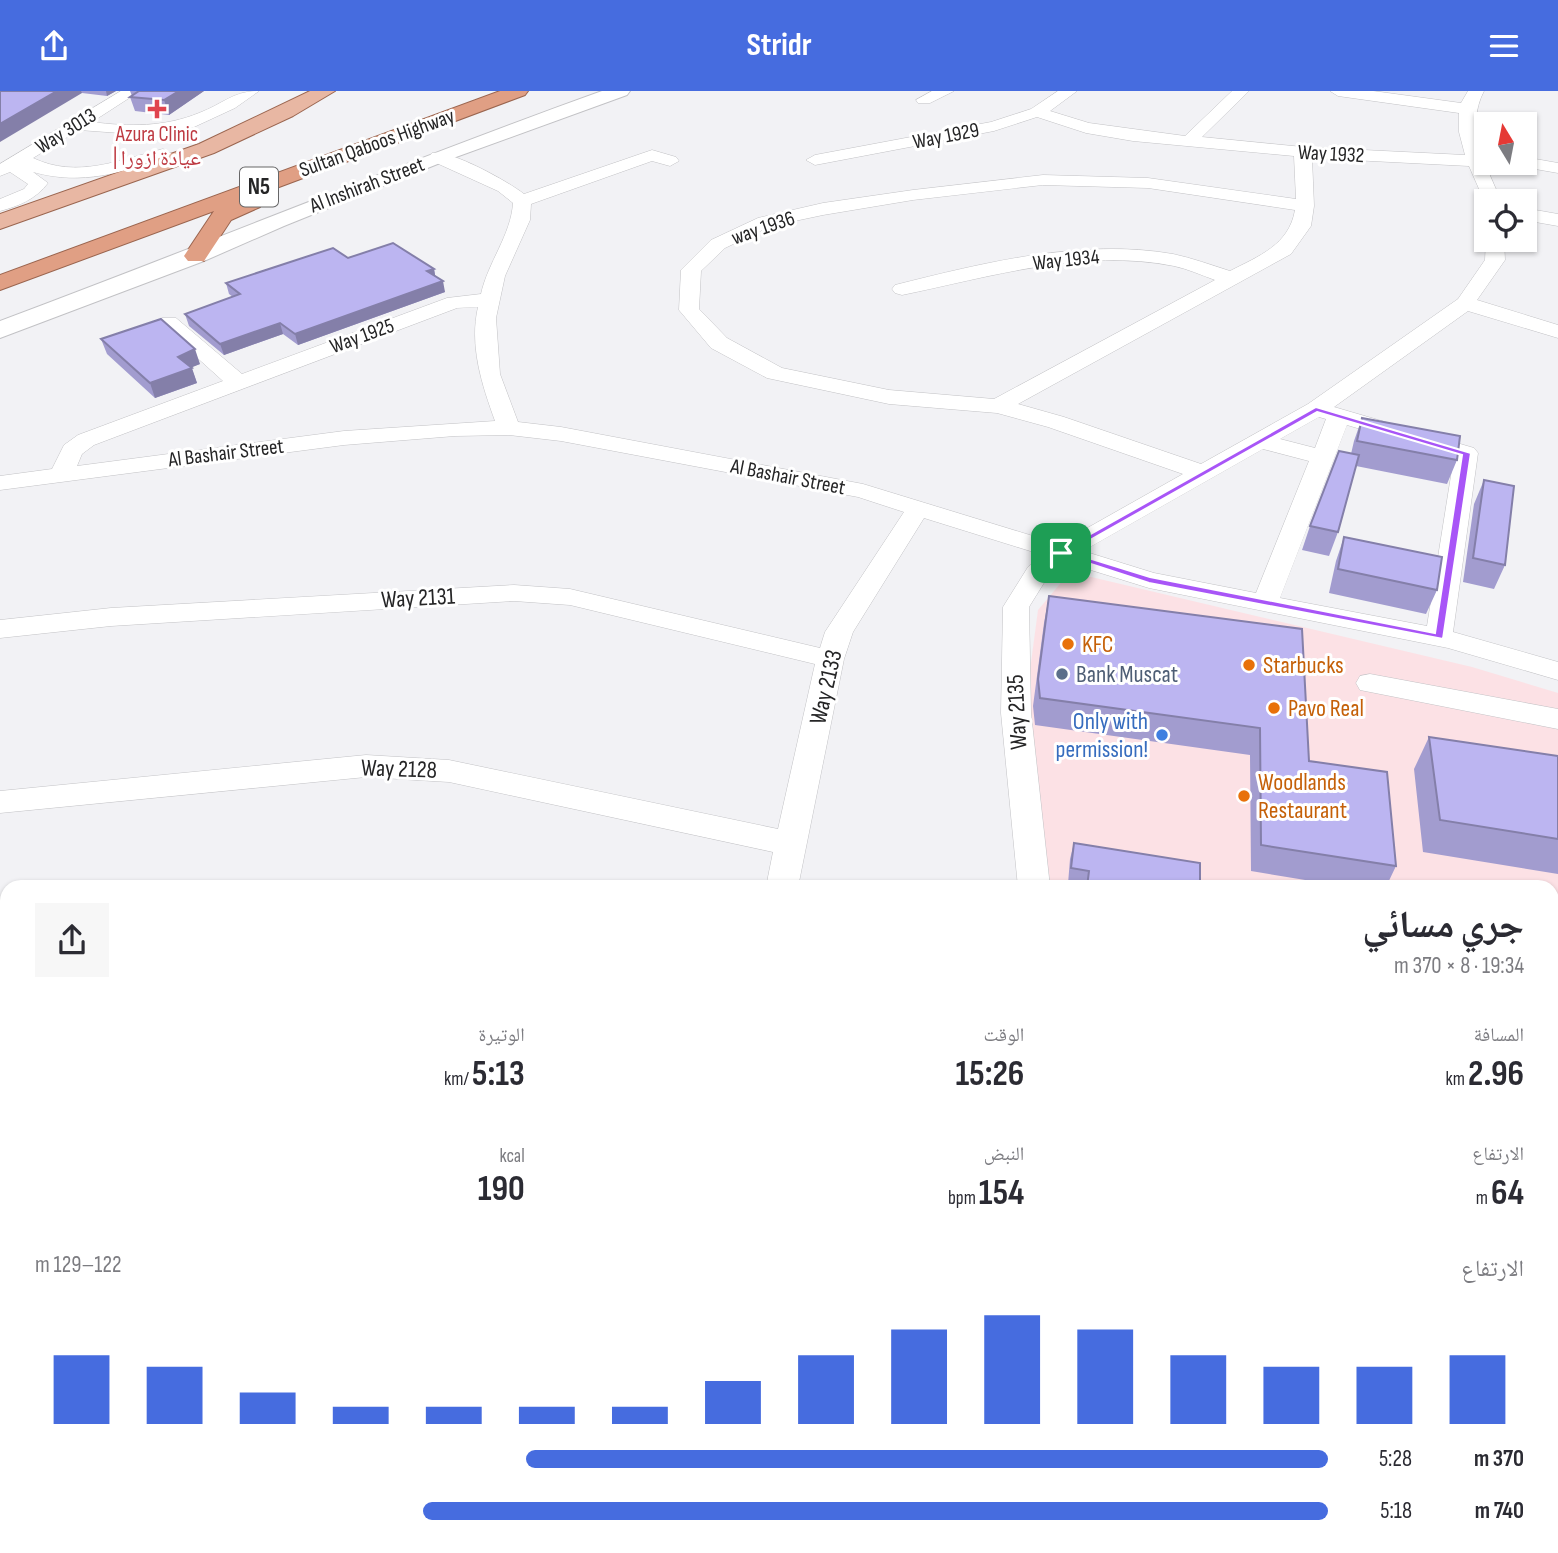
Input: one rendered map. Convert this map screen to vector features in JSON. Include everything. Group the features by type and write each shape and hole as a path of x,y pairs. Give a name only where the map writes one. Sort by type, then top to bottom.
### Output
{"highway":[{"name":"Sultan Qaboos Highway","path":"0,261 469,91"},
{"name":"Sultan Qaboos Highway","path":"0,283 518,91"},
{"path":"195,256 207,242 220,218 231,210 449,126 518,91"},
{"path":"220,218 234,227 276,221"}],"main road":[{"path":"0,211 163,154 258,114 301,91"},
{"path":"0,222 215,146 284,114 325,91"}],"street":[{"name":"Way 3013","path":"11,165 132,91"},
{"path":"76,125 122,132 162,129 199,121 226,108 251,91"},
{"name":"Al Inshirah Street","path":"0,330 195,256 438,157 620,91"},
{"path":"924,100 946,91"},
{"name":"Way 1929","path":"815,160 994,126 1037,112 1069,91"},
{"path":"1188,142 1241,91"},
{"path":"1338,91 1467,110"},
{"path":"1474,141 1467,110 1476,91"},
{"name":"Way 1932","path":"1037,112 1086,128 1188,142 1303,152 1474,158"},
{"path":"475,173 467,161 468,155 481,141"},
{"path":"998,406 1284,250 1303,226 1303,152"},
{"path":"11,165 73,176 163,154"},
{"path":"522,201 653,155 670,161"},
{"path":"438,157 504,187 522,201"},
{"path":"1537,164 1558,168"},
{"path":"0,205 30,193 39,183 11,165"},
{"path":"377,181 438,172 475,173"},
{"name":"way 1936","path":"1203,473 1056,422 998,406 889,397 775,373 719,343 689,310 691,270 719,244 765,222 822,209 913,195 1043,180 1148,183 1305,207"},
{"path":"509,428 489,374 486,318 495,276 521,220 522,201"},
{"path":"1537,216 1558,220"},
{"path":"1061,553 1258,440 1328,413 1465,303 1495,260 1495,252"},
{"name":"Way 1934","path":"902,289 1067,256 1123,255 1175,261 1230,278"},
{"name":"Way 1925","path":"62,473 72,450 86,440 454,302 489,300"},
{"path":"1465,303 1558,332"},
{"path":"169,322 238,382"},
{"path":"1265,603 1321,457 1328,413"},
{"path":"1328,413 1466,453 1439,637"},
{"name":"Al Bashair Street","path":"0,483 344,439 455,429 509,428 561,434 850,489 919,507 1149,580 1439,637 1558,671"},
{"path":"1258,440 1321,457"},
{"name":"Way 2133","path":"784,880 830,659 839,632 919,507"},
{"name":"Way 2135","path":"1033,880 1016,713 1016,607 1037,573 1061,553"},
{"name":"Way 2131","path":"0,629 111,617 514,593 570,597 830,659"},
{"path":"1370,683 1558,719"},
{"name":"Way 2128","path":"0,802 366,766 449,771 792,844"}],"shaded area":[{"path":"1070,572 1472,667 1558,693 1558,880 1050,880 1033,771 1028,685 1038,610"}],"building":[{"path":"0,91 57,91 0,124"},
{"path":"139,91 179,91 164,100 130,97"},
{"path":"393,243 434,269 427,271 443,281 295,334 280,323 220,344 185,314 240,294 226,283 333,248 348,258"},
{"path":"161,319 195,349 178,357 192,368 150,383 101,339"},
{"path":"1362,418 1460,436 1457,460 1357,441"},
{"path":"1339,451 1359,455 1338,532 1310,526"},
{"path":"1484,480 1514,486 1505,565 1473,558"},
{"path":"1344,537 1442,557 1437,590 1338,569"},
{"path":"1049,596 1302,629 1309,761 1387,772 1396,866 1261,845 1260,728 1040,698 1038,679"},
{"path":"1429,737 1558,756 1558,839 1440,820"},
{"path":"1074,843 1200,863 1200,880 1088,880 1089,871 1071,868"}],"place":[{"name":"Azura Clinic | عيادة ازورا","path":"157,109"},
{"name":"KFC","path":"1068,644"},
{"name":"Starbucks","path":"1249,665"},
{"name":"Bank Muscat","path":"1062,674"},
{"name":"Pavo Real","path":"1274,708"},
{"name":"Only with permission!","path":"1162,735"},
{"name":"Woodlands Restaurant","path":"1244,796"}],"route":[{"path":"1316,409 1466,453 1439,637 1149,580 1061,553 1316,409"}]}
